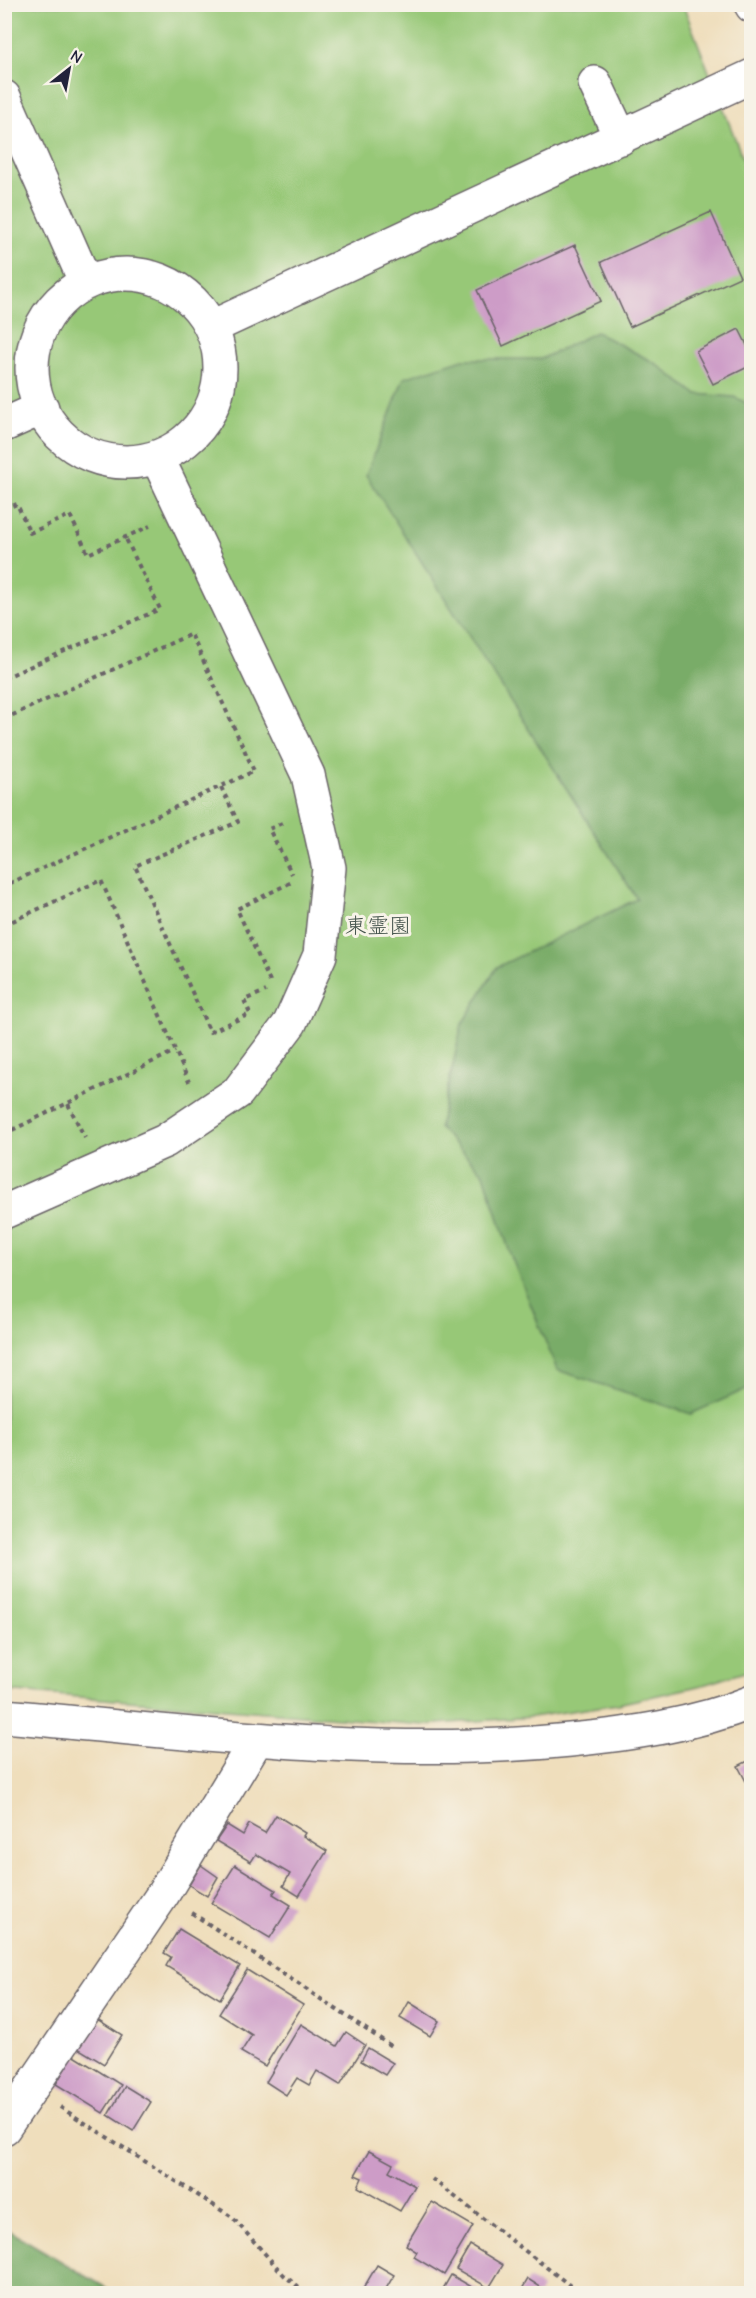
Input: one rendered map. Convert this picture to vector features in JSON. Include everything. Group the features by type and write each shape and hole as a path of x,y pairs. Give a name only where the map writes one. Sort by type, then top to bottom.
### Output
{"street":[{"path":"212,327 752,76"},
{"path":"595,83 621,138"},
{"path":"4,97 86,283"},
{"path":"118,274 141,274 163,281 183,292 199,308 212,327 219,348 221,371 217,393 208,414 195,432 177,447 157,457 135,462 112,460 90,454 70,443 54,428 42,408 34,387 32,364 35,342 44,321 58,303 86,283 118,274"},
{"path":"4,425 42,408"},
{"path":"4,1212 165,1141 238,1092 290,1023 320,955 328,868 308,775 157,457"},
{"path":"4,1716 319,1745 497,1748 630,1734 752,1702"},
{"path":"4,2128 163,1894 256,1739"}],"path":[{"path":"4,509 16,504 30,533 70,515 88,554 183,512"},
{"path":"4,678 160,609 125,537"},
{"path":"4,719 191,634 254,771 4,885"},
{"path":"221,787 238,822 135,866 210,1032 250,1014 244,1000 273,988 237,909 295,881 269,829 315,806"},
{"path":"4,925 101,880 203,1116"},
{"path":"4,1134 176,1051"},
{"path":"163,1894 391,2046"},
{"path":"32,2088 232,2217 284,2275 306,2294"},
{"path":"432,2179 581,2294"}],"green space":[{"name":"東霊園","path":"4,5 683,5 752,182 751,1670 703,1685 618,1704 532,1717 424,1725 5,1691"},
{"path":"596,332 655,363 696,394 734,397 751,405 751,1387 691,1414 557,1370 511,1256 484,1174 439,1128 462,1024 497,967 637,899 366,475 404,378 463,359 541,359"},
{"path":"5,2228 115,2293 5,2293"}],"building":[{"path":"711,212 740,277 630,327 601,262"},
{"path":"575,245 601,301 503,346 477,290"},
{"path":"739,329 752,355 752,365 713,384 696,351"},
{"path":"752,1759 752,1793 738,1766"},
{"path":"276,1815 305,1833 303,1836 327,1851 299,1896 283,1886 290,1874 256,1854 251,1862 216,1841 227,1825 243,1835 249,1824 265,1833"},
{"path":"201,1865 218,1877 207,1896 189,1885"},
{"path":"235,1865 276,1890 273,1894 291,1905 270,1938 211,1903"},
{"path":"179,1929 240,1966 220,1999 166,1966 171,1957 164,1953"},
{"path":"247,1970 303,2005 265,2066 241,2052 252,2035 219,2014"},
{"path":"409,2002 439,2021 430,2036 400,2018"},
{"path":"94,2017 122,2035 104,2064 76,2047"},
{"path":"301,2024 337,2046 346,2032 365,2045 340,2085 317,2071 309,2085 297,2078 286,2095 266,2082"},
{"path":"368,2048 393,2063 385,2075 361,2061"},
{"path":"73,2055 121,2085 103,2113 56,2084"},
{"path":"125,2086 151,2102 133,2131 108,2115"},
{"path":"369,2151 393,2164 389,2171 415,2186 400,2211 358,2187 362,2178 355,2175"},
{"path":"432,2202 473,2226 444,2275 414,2257 417,2252 406,2245"},
{"path":"470,2245 503,2265 489,2288 456,2269"},
{"path":"377,2265 394,2275 383,2294 360,2294"},
{"path":"451,2275 484,2294 440,2294"},
{"path":"528,2279 542,2288 539,2294 519,2294"}]}
